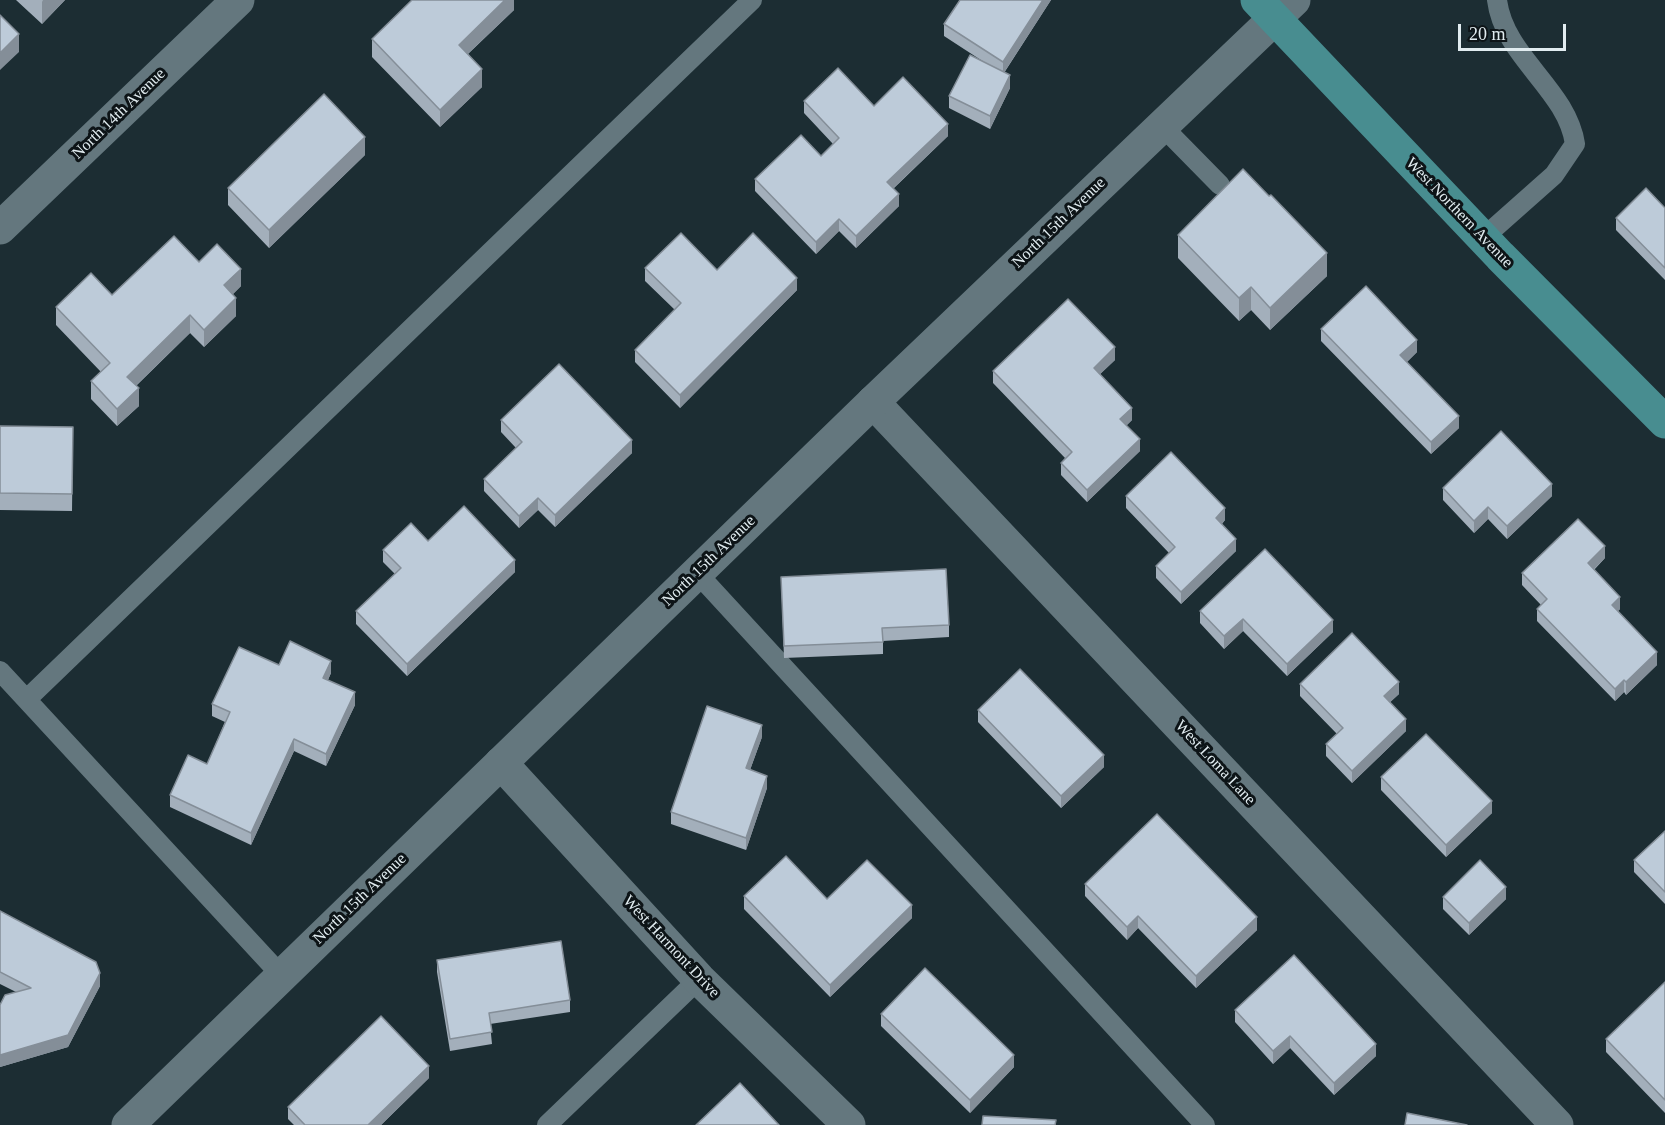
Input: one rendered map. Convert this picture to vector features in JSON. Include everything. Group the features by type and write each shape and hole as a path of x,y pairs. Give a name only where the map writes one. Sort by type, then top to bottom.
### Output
{"main road":[{"name":"West Northern Avenue","path":"1275,6 1483,238 1665,422"}],"street":[{"name":"North 14th Avenue","path":"0,228 238,0"},
{"name":"North 15th Avenue","path":"128,1125 873,402 1162,126 1275,6"},
{"name":"West Loma Lane","path":"873,402 1557,1125"},
{"name":"West Harmont Drive","path":"501,763 699,979 849,1125"}],"lane":[{"path":"27,699 752,0"},
{"path":"1483,238 1554,175 1575,144 1572,125 1508,36 1497,0"},
{"path":"1162,126 1220,185"},
{"path":"697,573 1205,1125"},
{"path":"0,671 281,975"},
{"path":"547,1125 699,979"}],"building":[{"path":"412,0 505,0 459,45 482,69 440,110 372,39"},
{"path":"960,0 1043,0 1003,62 944,24"},
{"path":"0,15 19,34 0,53"},
{"path":"970,55 1010,75 990,116 949,96"},
{"path":"838,68 874,106 903,77 948,124 887,182 899,194 856,236 839,219 816,242 755,179 801,135 821,156 839,138 804,101"},
{"path":"324,94 365,137 269,230 228,188"},
{"path":"1243,169 1327,253 1270,308 1251,287 1239,298 1178,235"},
{"path":"1646,188 1665,208 1665,268 1616,218"},
{"path":"681,233 717,270 753,233 797,278 680,395 635,350 681,303 645,268"},
{"path":"174,236 199,262 217,244 241,269 224,285 236,298 204,330 190,315 127,377 139,388 117,409 91,381 110,363 56,307 91,273 112,295"},
{"path":"1366,286 1417,340 1400,355 1459,416 1431,442 1321,329"},
{"path":"1068,299 1115,347 1094,368 1132,408 1120,419 1140,439 1087,490 1061,463 1072,452 993,371"},
{"path":"559,364 632,440 555,515 538,498 519,516 484,479 522,442 501,420"},
{"path":"0,426 73,427 72,494 0,493"},
{"path":"1501,431 1552,484 1507,526 1488,507 1474,521 1443,488"},
{"path":"1171,452 1225,508 1216,518 1236,539 1181,592 1156,566 1175,547 1126,496"},
{"path":"464,506 515,560 407,664 356,611 401,568 383,550 411,523 428,541"},
{"path":"1578,519 1605,546 1588,563 1620,597 1612,605 1657,652 1626,682 1624,680 1615,689 1537,609 1547,599 1522,573"},
{"path":"1265,549 1333,620 1287,664 1243,619 1224,636 1200,611"},
{"path":"946,569 949,625 882,628 883,642 784,646 781,577"},
{"path":"1352,633 1399,682 1384,696 1406,719 1352,771 1326,744 1343,728 1300,684"},
{"path":"290,641 331,661 323,678 355,692 326,754 294,739 251,833 170,795 188,755 207,764 230,712 212,704 239,647 279,665"},
{"path":"1020,669 1104,755 1061,796 978,710"},
{"path":"707,706 762,725 746,768 767,776 746,838 671,812"},
{"path":"1426,734 1492,801 1446,845 1381,777"},
{"path":"1157,814 1257,917 1196,976 1138,916 1127,927 1085,884"},
{"path":"1665,831 1665,892 1634,860"},
{"path":"786,856 827,899 867,860 912,905 830,985 744,896"},
{"path":"1480,860 1506,887 1469,923 1443,897"},
{"path":"0,911 96,962 100,973 68,1035 0,1055 0,1005 5,995 31,988 0,972"},
{"path":"561,941 570,1000 489,1013 492,1032 450,1039 437,960"},
{"path":"1294,955 1376,1044 1334,1083 1290,1036 1273,1051 1235,1010"},
{"path":"925,968 1014,1055 970,1100 881,1014"},
{"path":"1665,982 1665,1100 1606,1039"},
{"path":"381,1016 429,1066 368,1125 305,1125 288,1107"},
{"path":"740,1083 779,1125 696,1125"},
{"path":"1407,1113 1467,1125 1405,1125"},
{"path":"983,1116 1056,1120 1055,1125 982,1125"}]}
